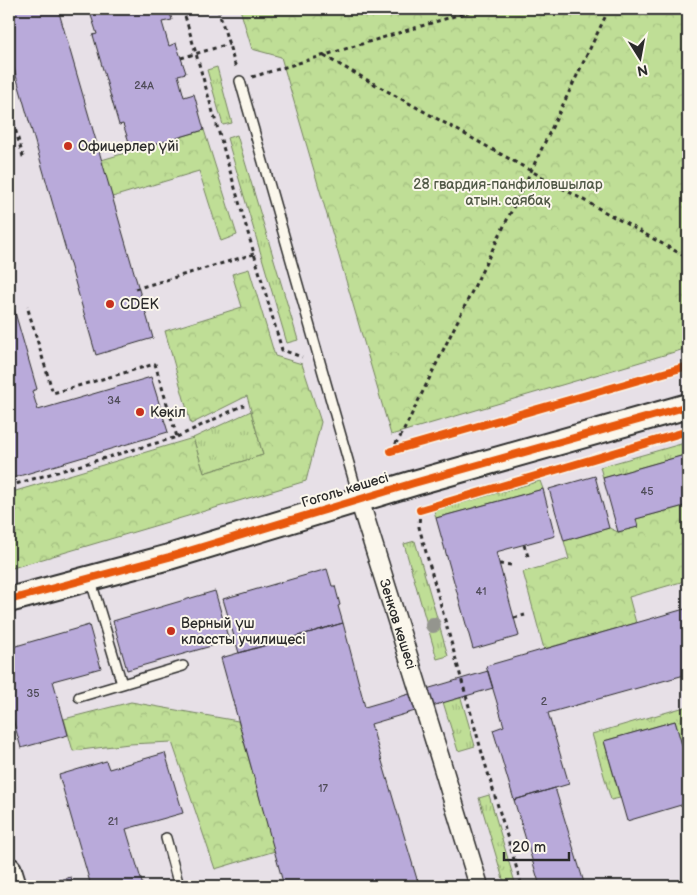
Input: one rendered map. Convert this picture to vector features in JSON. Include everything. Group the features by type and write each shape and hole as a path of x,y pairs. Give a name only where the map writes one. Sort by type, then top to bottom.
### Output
{"street":[{"name":"Гоголь көшесі","path":"9,600 169,556 359,499 688,406"},
{"name":"Зенков көшесі","path":"359,499 479,886"},
{"path":"9,870 14,886"}],"lane":[{"name":"Зенков көшесі","path":"240,80 359,499"},
{"path":"90,578 122,684"},
{"path":"79,696 183,666"},
{"path":"166,838 179,886"}],"path":[{"path":"183,9 282,350 320,363"},
{"path":"218,9 240,80 478,9"},
{"path":"391,451 402,434 609,9"},
{"path":"181,58 229,44"},
{"path":"324,56 688,258"},
{"path":"9,107 24,160"},
{"path":"135,289 254,254"},
{"path":"27,306 53,393 155,364 177,437"},
{"path":"9,486 177,437 244,405"},
{"path":"391,451 405,447"},
{"path":"429,507 420,510 419,527 482,753 522,886"},
{"path":"524,545 529,559"},
{"path":"499,564 512,565"},
{"path":"514,618 525,615"}],"green space":[{"name":"28 гвардия-панфиловшылар атын. саябақ","path":"240,9 688,9 688,348 391,435 281,57 252,49"},
{"path":"217,67 232,123 223,125 207,70"},
{"path":"204,130 237,235 221,241 199,171 109,198 98,161"},
{"path":"237,135 298,340 287,343 227,138"},
{"path":"249,269 275,356 302,364 321,422 306,481 9,569 9,493 193,438 204,473 263,455 247,396 191,424 165,331 242,307 232,274"},
{"path":"251,411 263,455 204,473 193,438"},
{"path":"688,442 688,454 603,478 600,467"},
{"path":"540,481 543,489 436,518 434,511"},
{"path":"688,505 688,580 629,597 636,623 544,649 523,572 569,559 564,541 609,528 618,532 637,527 636,519"},
{"path":"415,541 448,656 437,659 404,544"},
{"path":"461,698 475,746 458,751 443,702"},
{"path":"131,702 238,721 275,851 215,869 172,742 129,744 73,751 64,719"},
{"path":"688,706 688,766 675,721 604,741 620,798 611,800 592,734"},
{"path":"489,795 516,886 505,886 479,798"}],"building":[{"name":"Офицерлер үйі","path":"9,9 58,9 153,338 96,355 9,51"},
{"path":"89,9 169,9 172,20 162,22 169,46 176,43 186,73 178,75 184,97 194,94 204,130 132,151 123,124 119,125 93,35 97,34"},
{"path":"14,309 37,389 32,391 38,410 151,377 168,432 9,479 9,311"},
{"path":"688,454 688,505 636,519 638,527 618,532 603,478"},
{"path":"595,476 609,528 564,541 549,489"},
{"path":"543,489 555,536 496,552 519,636 473,649 436,518"},
{"path":"327,569 332,586 335,586 343,623 239,653 223,599"},
{"name":"Верный үш классты училищесі","path":"215,591 229,641 127,670 113,621"},
{"path":"688,608 688,674 548,713 569,784 514,800 493,730 504,726 486,666"},
{"path":"343,623 365,707 488,671 493,688 371,724 419,886 284,886 221,658"},
{"path":"89,625 101,668 53,681 68,735 21,748 9,705 9,648"},
{"path":"675,721 688,766 688,803 627,821 604,741"},
{"path":"165,753 183,813 126,829 143,886 91,886 59,775 106,761 109,769"},
{"path":"555,788 585,886 540,886 514,800"},
{"path":"71,877 74,886 49,886 48,883"}],"cycle path":[{"path":"391,451 688,366"},
{"path":"9,600 169,557 414,483 688,406"},
{"path":"420,510 688,431"}],"place":[{"name":"Офицерлер үйі","path":"68,146"},
{"name":"CDEK","path":"110,304"},
{"name":"Көкіл","path":"140,412"},
{"name":"Верный үш классты училищесі","path":"171,631"}]}
